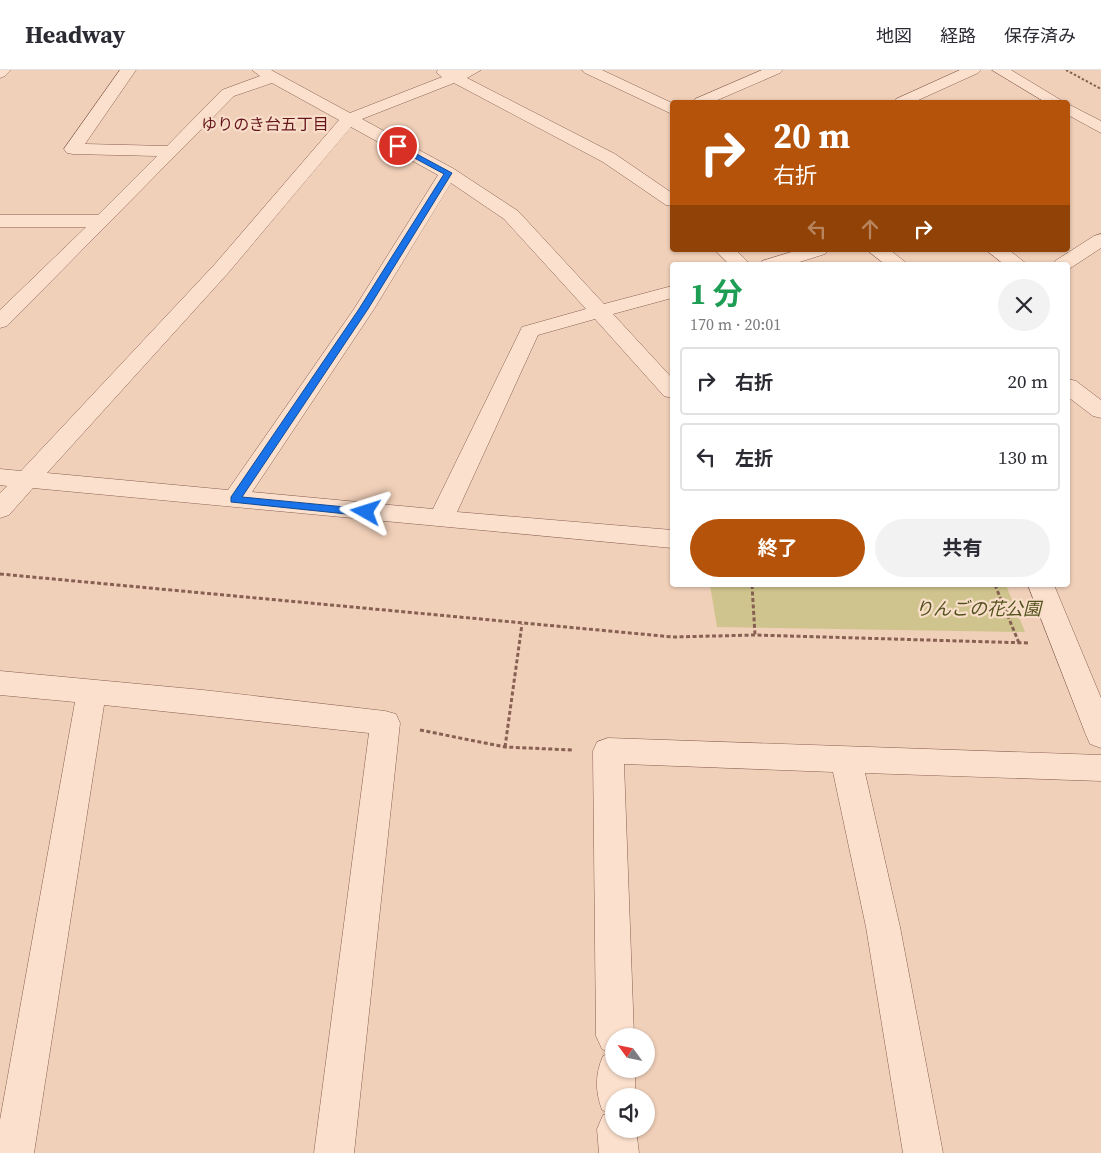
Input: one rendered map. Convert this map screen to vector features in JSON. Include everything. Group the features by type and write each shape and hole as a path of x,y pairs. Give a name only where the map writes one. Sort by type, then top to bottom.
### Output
{"street":[{"path":"0,73 3,70"},
{"path":"128,70 73,149 171,151"},
{"path":"0,509 31,478 222,268 349,119 447,74 473,70"},
{"path":"590,70 670,108"},
{"path":"706,100 775,70"},
{"path":"906,100 973,70"},
{"path":"1000,70 1052,100"},
{"path":"0,322 104,221 228,92 266,74 448,173 511,215 670,389"},
{"path":"447,74 609,158 670,200"},
{"path":"1070,114 1101,128"},
{"path":"234,500 364,309 448,173"},
{"path":"0,221 104,221"},
{"path":"1067,262 1101,240"},
{"path":"727,252 738,262"},
{"path":"778,262 811,252"},
{"path":"880,252 895,262"},
{"path":"999,252 1014,262"},
{"path":"441,519 529,331 670,293"},
{"path":"1070,387 1100,409"},
{"path":"0,476 234,500 670,539"},
{"path":"1042,587 1101,735"},
{"path":"0,683 385,723 334,1153"},
{"path":"14,1153 91,692"},
{"path":"615,1028 608,751 1101,768"},
{"path":"846,758 883,927 923,1153"},
{"path":"618,1138 619,1153"}],"path":[{"path":"1066,70 1101,90"},
{"path":"0,574 673,637 755,635 1066,644"},
{"path":"752,587 755,635"},
{"path":"995,587 1020,643"},
{"path":"505,747 522,624"},
{"path":"385,723 505,747 608,751"}],"green space":[{"name":"りんごの花公園","path":"710,587 1007,587 1025,632 717,627"}],"district":[{"name":"ゆりのき台五丁目","path":"265,124"}],"route":[{"path":"366,512 234,500 364,309 448,173 398,146"}]}
